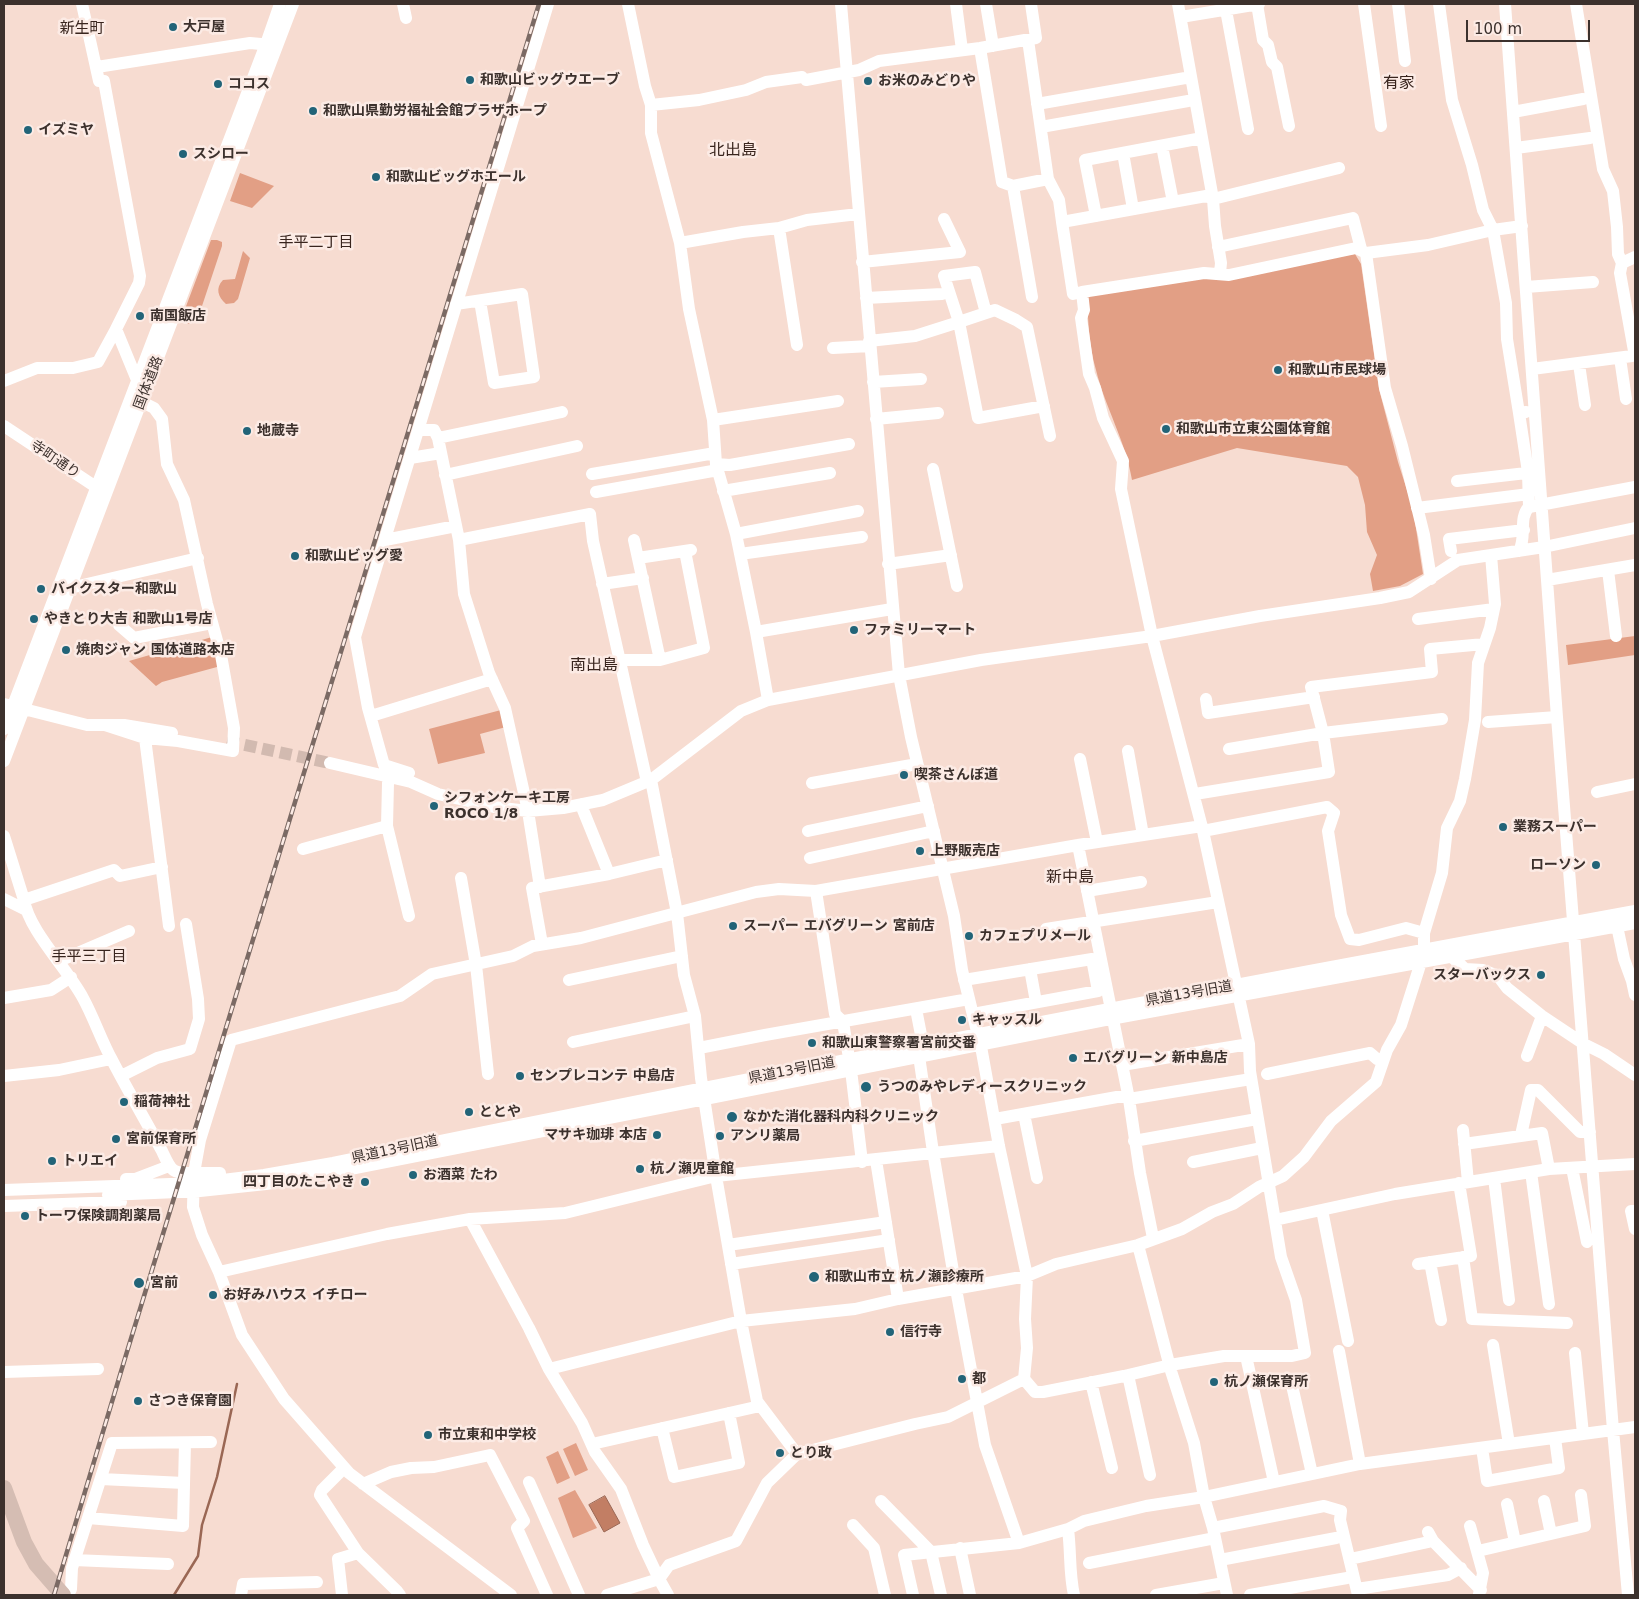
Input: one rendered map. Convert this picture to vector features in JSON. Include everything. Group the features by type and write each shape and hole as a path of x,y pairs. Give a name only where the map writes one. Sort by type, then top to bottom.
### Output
{"main road":[{"path":"4,1488 24,1542 36,1564 64,1595"}],"street":[{"path":"4,381 37,368 73,368 98,362 139,283 140,276 108,100 104,81 99,81 82,4"},
{"name":"国体道路","path":"272,45 280,4"},
{"name":"国体道路","path":"4,730 101,491 272,45 293,4"},
{"path":"403,4 406,18"},
{"path":"428,788 419,776 384,765 370,716 355,637 548,4"},
{"path":"628,4 645,86 651,105 650,133 680,243 689,309 713,420 716,463 736,534 768,700"},
{"path":"841,4 899,675 917,764 954,916 964,980 979,1039 999,1146 1028,1276 1025,1318 1028,1348 1024,1379 1035,1392 1224,1356 1292,1356 1305,1353 1296,1300 1281,1257 1274,1220 1251,1079 1249,1044 1238,990 1195,794 1152,636 1121,489 1124,461 1103,418 1089,374 1081,318 1084,310 1082,292"},
{"path":"956,4 962,50"},
{"path":"986,4 993,46"},
{"path":"651,105 700,100 746,90 766,82 859,70 879,61 980,48 1036,38 1031,4"},
{"path":"1178,4 1188,81 1221,263 1220,273"},
{"path":"1181,17 1219,8 1258,4 1263,40 1268,45 1272,62 1277,67 1289,126"},
{"path":"1364,4 1382,126"},
{"path":"1398,4 1405,60"},
{"path":"1439,4 1452,100 1472,165 1483,210 1493,230 1506,303 1507,339 1519,413 1542,504 1613,1430 1628,1595"},
{"path":"1505,4 1536,411 1534,472 1524,516 1523,545 1519,551"},
{"path":"1532,369 1632,356 1635,351 1620,273 1622,263 1618,254 1613,191 1603,169 1576,4"},
{"path":"1219,8 1248,129"},
{"path":"1028,40 1048,179 1059,200 1073,294 1204,273 1229,275 1356,248 1363,251 1428,245 1493,230 1522,226"},
{"path":"97,67 250,43 272,45"},
{"path":"980,48 1002,182 1013,186 1048,179"},
{"path":"1037,104 1188,81"},
{"path":"1188,81 1188,101 1193,121"},
{"path":"1513,112 1583,99"},
{"path":"1041,127 1188,101"},
{"path":"1516,148 1590,138"},
{"path":"1096,216 1085,160 1162,146 1200,144"},
{"path":"1162,146 1173,202"},
{"path":"1122,153 1133,209"},
{"path":"1062,222 1173,202 1209,198 1339,168"},
{"path":"1013,186 1032,296"},
{"path":"680,243 778,228 807,220 858,214"},
{"path":"1218,247 1353,218 1363,251 1385,388 1424,534 1431,579"},
{"path":"862,262 960,252 944,219"},
{"path":"778,228 797,345"},
{"path":"1622,263 1635,257"},
{"path":"986,313 975,272 944,276 959,322 978,418 1044,406"},
{"path":"1526,287 1593,282"},
{"path":"456,304 522,294 534,377 494,383 480,301"},
{"path":"866,298 942,294"},
{"path":"833,348 916,336 996,310 1027,327 1050,436"},
{"path":"116,330 143,382"},
{"path":"1620,358 1626,399"},
{"path":"1579,364 1585,405"},
{"path":"873,382 921,379"},
{"name":"国体道路","path":"4,761 13,706 70,588 101,491 142,402 143,382"},
{"path":"713,420 838,401"},
{"path":"105,725 145,738 178,741 233,751 234,728 221,655 184,500 167,464 162,419 154,408 142,402"},
{"path":"1519,413 1536,411"},
{"path":"438,438 562,412"},
{"path":"876,419 938,413"},
{"name":"寺町通り","path":"4,426 101,491"},
{"path":"418,430 434,430 438,438 459,540 464,594 492,679 505,708 528,811 540,887"},
{"path":"592,474 716,463 730,465 849,444"},
{"path":"445,475 577,446"},
{"path":"410,458 441,453"},
{"path":"596,492 716,463"},
{"path":"933,470 957,586"},
{"path":"1457,481 1534,472"},
{"path":"723,491 830,473"},
{"path":"1417,508 1529,500 1542,504 1635,487"},
{"path":"736,534 858,511"},
{"path":"459,540 590,514 593,541 602,584 649,781 677,913 684,975 695,1016 716,1176 757,1401 797,1454"},
{"path":"385,540 456,526"},
{"path":"428,788 410,788 330,767 411,782 428,788 438,794 494,808 528,811 563,808 603,800 649,781 741,711 768,700 982,660 1152,636 1260,616 1380,598 1409,592 1458,560 1544,547 1635,528"},
{"path":"1450,551 1449,538 1524,530"},
{"path":"740,554 862,537"},
{"path":"634,540 660,660"},
{"path":"620,660 660,660 704,648 688,551 638,558"},
{"path":"888,564 951,555"},
{"path":"549,1369 741,1321 855,1309 898,1299 1028,1276 1056,1264 1138,1244 1182,1229 1212,1212 1233,1204 1259,1187 1284,1176 1304,1157 1331,1121 1376,1082 1387,1050 1401,1025 1423,956 1424,933 1442,872 1447,828 1460,801 1465,779 1475,720 1478,663 1490,628 1494,609 1491,556"},
{"path":"70,588 198,558"},
{"path":"1547,580 1635,565"},
{"path":"1608,570 1616,636"},
{"path":"602,584 643,578"},
{"path":"756,632 892,609"},
{"path":"1418,619 1494,609"},
{"path":"120,625 134,638 212,623"},
{"path":"1195,794 1329,772 1323,733 1311,687 1432,672 1430,649 1484,644"},
{"path":"370,716 492,679"},
{"path":"1206,699 1208,713 1314,697"},
{"path":"13,706 87,725 124,725 227,741"},
{"path":"1488,722 1557,717"},
{"path":"1229,749 1323,733 1442,719"},
{"path":"145,738 169,926"},
{"path":"1128,751 1143,835"},
{"path":"1080,759 1097,842"},
{"path":"812,783 917,764"},
{"path":"388,783 387,826 409,916"},
{"path":"1597,792 1635,784"},
{"path":"582,804 609,874"},
{"path":"808,831 928,806"},
{"path":"511,1595 344,1468 284,1399 242,1336 219,1272 202,1235 194,1208 194,1173 200,1140 231,1040 400,996 432,974 513,956 533,946 582,938 756,892 779,889 816,891 1078,845 1203,828 1327,808 1334,812 1328,831 1341,916 1350,939 1359,940 1406,928 1424,933"},
{"path":"303,849 387,826"},
{"path":"810,858 934,831"},
{"path":"4,836 25,905 34,926 71,977 84,999 111,1059 172,1171 178,1173 234,1173 277,1168 447,1133 463,1141 454,1155 242,1195 194,1199"},
{"path":"1078,845 1154,1238"},
{"path":"542,944 532,888 609,874 666,860"},
{"path":"4,900 25,905 114,870 120,876 162,867"},
{"path":"461,878 476,965 488,1074"},
{"path":"1087,891 1141,882"},
{"path":"816,891 835,1014 843,1022 862,1162"},
{"path":"1046,929 1218,902"},
{"name":"県道13号旧道","path":"1423,956 1451,956 1574,928 1635,911"},
{"name":"県道13号旧道","path":"4,1198 200,1191 266,1184 443,1145 920,1049 1574,928 1617,926 1635,923"},
{"path":"121,1076 157,1058 190,1049 199,1019 198,999 186,924"},
{"path":"1617,926 1624,959 1635,995"},
{"path":"59,961 130,931"},
{"path":"569,980 682,956"},
{"path":"1451,956 1465,969 1483,970 1498,976 1507,988 1542,1016 1584,1044 1634,1071"},
{"path":"964,980 1092,959 1098,990 973,1014"},
{"path":"1030,969 1036,1002"},
{"path":"4,998 51,990 71,977"},
{"path":"699,1048 765,1034 969,999"},
{"path":"916,1009 933,1152 985,1444 1018,1543"},
{"path":"573,1042 695,1016"},
{"path":"1526,1056 1542,1016"},
{"path":"1122,1065 1249,1044"},
{"path":"1267,1074 1370,1053 1383,1061"},
{"path":"4,1076 59,1070 111,1059"},
{"path":"994,1119 1251,1079"},
{"path":"1521,1135 1531,1090 1538,1090 1580,1132 1590,1132"},
{"path":"1024,1114 1037,1178"},
{"path":"1134,1141 1257,1120"},
{"path":"1441,1320 1424,1263 1471,1256 1464,1183 1463,1130"},
{"path":"1464,1144 1542,1133 1549,1169"},
{"name":"県道13号旧道","path":"4,1190 198,1183 273,1174 443,1145"},
{"path":"219,1272 387,1234 470,1219 565,1213 716,1176 999,1146"},
{"path":"1193,1162 1262,1148"},
{"path":"876,1160 898,1299"},
{"path":"1274,1220 1395,1194 1549,1169 1635,1164"},
{"path":"4,1183 135,1179 169,1166"},
{"path":"1572,1168 1587,1242"},
{"path":"1531,1172 1549,1304"},
{"path":"1494,1178 1509,1300"},
{"path":"4,1206 125,1202 131,1199 135,1193 135,1179"},
{"path":"1322,1210 1348,1341"},
{"path":"1635,1211 1631,1211 1635,1229"},
{"path":"470,1219 549,1369 582,1423 592,1444 621,1489 659,1579 668,1595"},
{"path":"728,1245 886,1222"},
{"path":"820,1232 822,1250"},
{"path":"731,1264 889,1240"},
{"path":"1138,1244 1170,1365 1194,1443 1204,1497 1226,1589 1156,1595"},
{"path":"1463,1257 1472,1320 1567,1323"},
{"path":"1493,1345 1510,1444"},
{"path":"1339,1352 1360,1464"},
{"path":"1575,1353 1582,1434"},
{"path":"1246,1356 1274,1482"},
{"path":"4,1372 98,1369"},
{"path":"1128,1375 1150,1475"},
{"path":"607,1595 659,1579 669,1565 736,1541 767,1483 797,1454 948,1417 1024,1379"},
{"path":"1291,1381 1312,1474"},
{"path":"1091,1382 1112,1468"},
{"path":"592,1444 760,1406"},
{"path":"662,1428 674,1477 739,1463 729,1413"},
{"path":"913,1595 904,1555 1018,1543 1068,1530 1084,1521 1128,1510 1204,1497 1360,1464 1635,1427"},
{"path":"1482,1448 1487,1481 1559,1468 1555,1438"},
{"path":"68,1595 71,1589 74,1560 112,1442 210,1442"},
{"path":"88,1518 183,1526 185,1443"},
{"path":"363,1484 391,1472 411,1468 434,1467 490,1455 524,1521 517,1528 548,1595"},
{"path":"344,1468 322,1490 320,1495 358,1553 400,1595"},
{"path":"101,1479 184,1483"},
{"path":"529,1482 580,1595"},
{"path":"1478,1551 1585,1526 1581,1495"},
{"path":"881,1501 931,1552 941,1595"},
{"path":"1544,1501 1551,1534"},
{"path":"1507,1504 1515,1542"},
{"path":"1090,1562 1324,1506 1341,1511 1340,1520 1357,1592 1448,1575 1462,1568"},
{"path":"853,1525 874,1548 885,1595"},
{"path":"1470,1526 1483,1573 1480,1592"},
{"path":"1068,1530 1071,1551 1070,1576 1074,1595"},
{"path":"1350,1559 1431,1537 1462,1568 1480,1592"},
{"path":"1220,1560 1336,1538"},
{"path":"960,1548 970,1595"},
{"path":"342,1595 338,1559 358,1553"},
{"path":"74,1560 168,1564"},
{"path":"1250,1595 1347,1578"},
{"path":"241,1595 243,1584 317,1582"}],"shaded area":[{"path":"240,173 274,186 252,208 230,201"},
{"path":"211,240 222,242 222,246 201,309 195,321 188,324 182,317"},
{"path":"243,251 250,258 238,299 234,303 226,304 219,295 218,289 223,280 235,279"},
{"path":"1355,254 1361,264 1379,389 1398,462 1413,509 1423,574 1400,586 1373,591 1370,574 1377,555 1367,532 1365,505 1358,477 1347,466 1237,448 1132,480 1125,452 1096,370 1090,342 1087,296"},
{"path":"1635,636 1635,655 1568,665 1566,645"},
{"path":"212,637 220,664 217,667 162,682 156,686 129,661"},
{"path":"501,710 506,727 480,734 485,753 438,764 429,729"},
{"path":"576,1443 588,1470 575,1476 563,1449"},
{"path":"558,1451 570,1478 557,1484 546,1457"},
{"path":"575,1490 597,1528 573,1538 558,1498"},
{"path":"605,1496 620,1523 604,1532 589,1505"}],"waterway":[{"path":"174,1595 198,1556 202,1525 217,1477 237,1384"}],"tunnel":[{"path":"227,741 330,763"}],"railway":[{"path":"54,1595 539,4"}],"place":[{"name":"大戸屋","path":"173,27"},
{"name":"和歌山ビッグウエーブ","path":"470,80"},
{"name":"お米のみどりや","path":"868,81"},
{"name":"ココス","path":"218,84"},
{"name":"和歌山県勤労福祉会館プラザホープ","path":"313,111"},
{"name":"イズミヤ","path":"28,130"},
{"name":"スシロー","path":"183,154"},
{"name":"和歌山ビッグホエール","path":"376,177"},
{"name":"南国飯店","path":"140,316"},
{"name":"和歌山市民球場","path":"1278,370"},
{"name":"和歌山市立東公園体育館","path":"1166,429"},
{"name":"地蔵寺","path":"247,431"},
{"name":"和歌山ビッグ愛","path":"295,556"},
{"name":"バイクスター和歌山","path":"41,589"},
{"name":"やきとり大吉 和歌山1号店","path":"34,619"},
{"name":"ファミリーマート","path":"854,630"},
{"name":"焼肉ジャン 国体道路本店","path":"66,650"},
{"name":"喫茶さんぽ道","path":"904,775"},
{"name":"シフォンケーキ工房 ROCO 1/8","path":"434,806"},
{"name":"業務スーパー","path":"1503,827"},
{"name":"上野販売店","path":"920,851"},
{"name":"ローソン","path":"1596,865"},
{"name":"スーパー エバグリーン 宮前店","path":"733,926"},
{"name":"カフェプリメール","path":"969,936"},
{"name":"スターバックス","path":"1541,975"},
{"name":"キャッスル","path":"962,1020"},
{"name":"和歌山東警察署宮前交番","path":"812,1043"},
{"name":"エバグリーン 新中島店","path":"1073,1058"},
{"name":"センプレコンテ 中島店","path":"520,1076"},
{"name":"うつのみやレディースクリニック","path":"866,1087"},
{"name":"稲荷神社","path":"124,1102"},
{"name":"ととや","path":"469,1112"},
{"name":"なかた消化器科内科クリニック","path":"732,1117"},
{"name":"マサキ珈琲 本店","path":"657,1135"},
{"name":"アンリ薬局","path":"720,1136"},
{"name":"宮前保育所","path":"116,1139"},
{"name":"トリエイ","path":"52,1161"},
{"name":"杭ノ瀬児童館","path":"640,1169"},
{"name":"お酒菜 たわ","path":"413,1175"},
{"name":"四丁目のたこやき","path":"365,1182"},
{"name":"トーワ保険調剤薬局","path":"25,1216"},
{"name":"和歌山市立 杭ノ瀬診療所","path":"814,1277"},
{"name":"宮前","path":"139,1283"},
{"name":"お好みハウス イチロー","path":"213,1295"},
{"name":"信行寺","path":"890,1332"},
{"name":"都","path":"962,1379"},
{"name":"杭ノ瀬保育所","path":"1214,1382"},
{"name":"さつき保育園","path":"138,1401"},
{"name":"市立東和中学校","path":"428,1435"},
{"name":"とり政","path":"780,1453"}],"district":[{"name":"新生町","path":"82,29"},
{"name":"有家","path":"1399,84"},
{"name":"北出島","path":"733,151"},
{"name":"手平二丁目","path":"316,243"},
{"name":"南出島","path":"594,666"},
{"name":"新中島","path":"1070,878"},
{"name":"手平三丁目","path":"89,957"}]}
